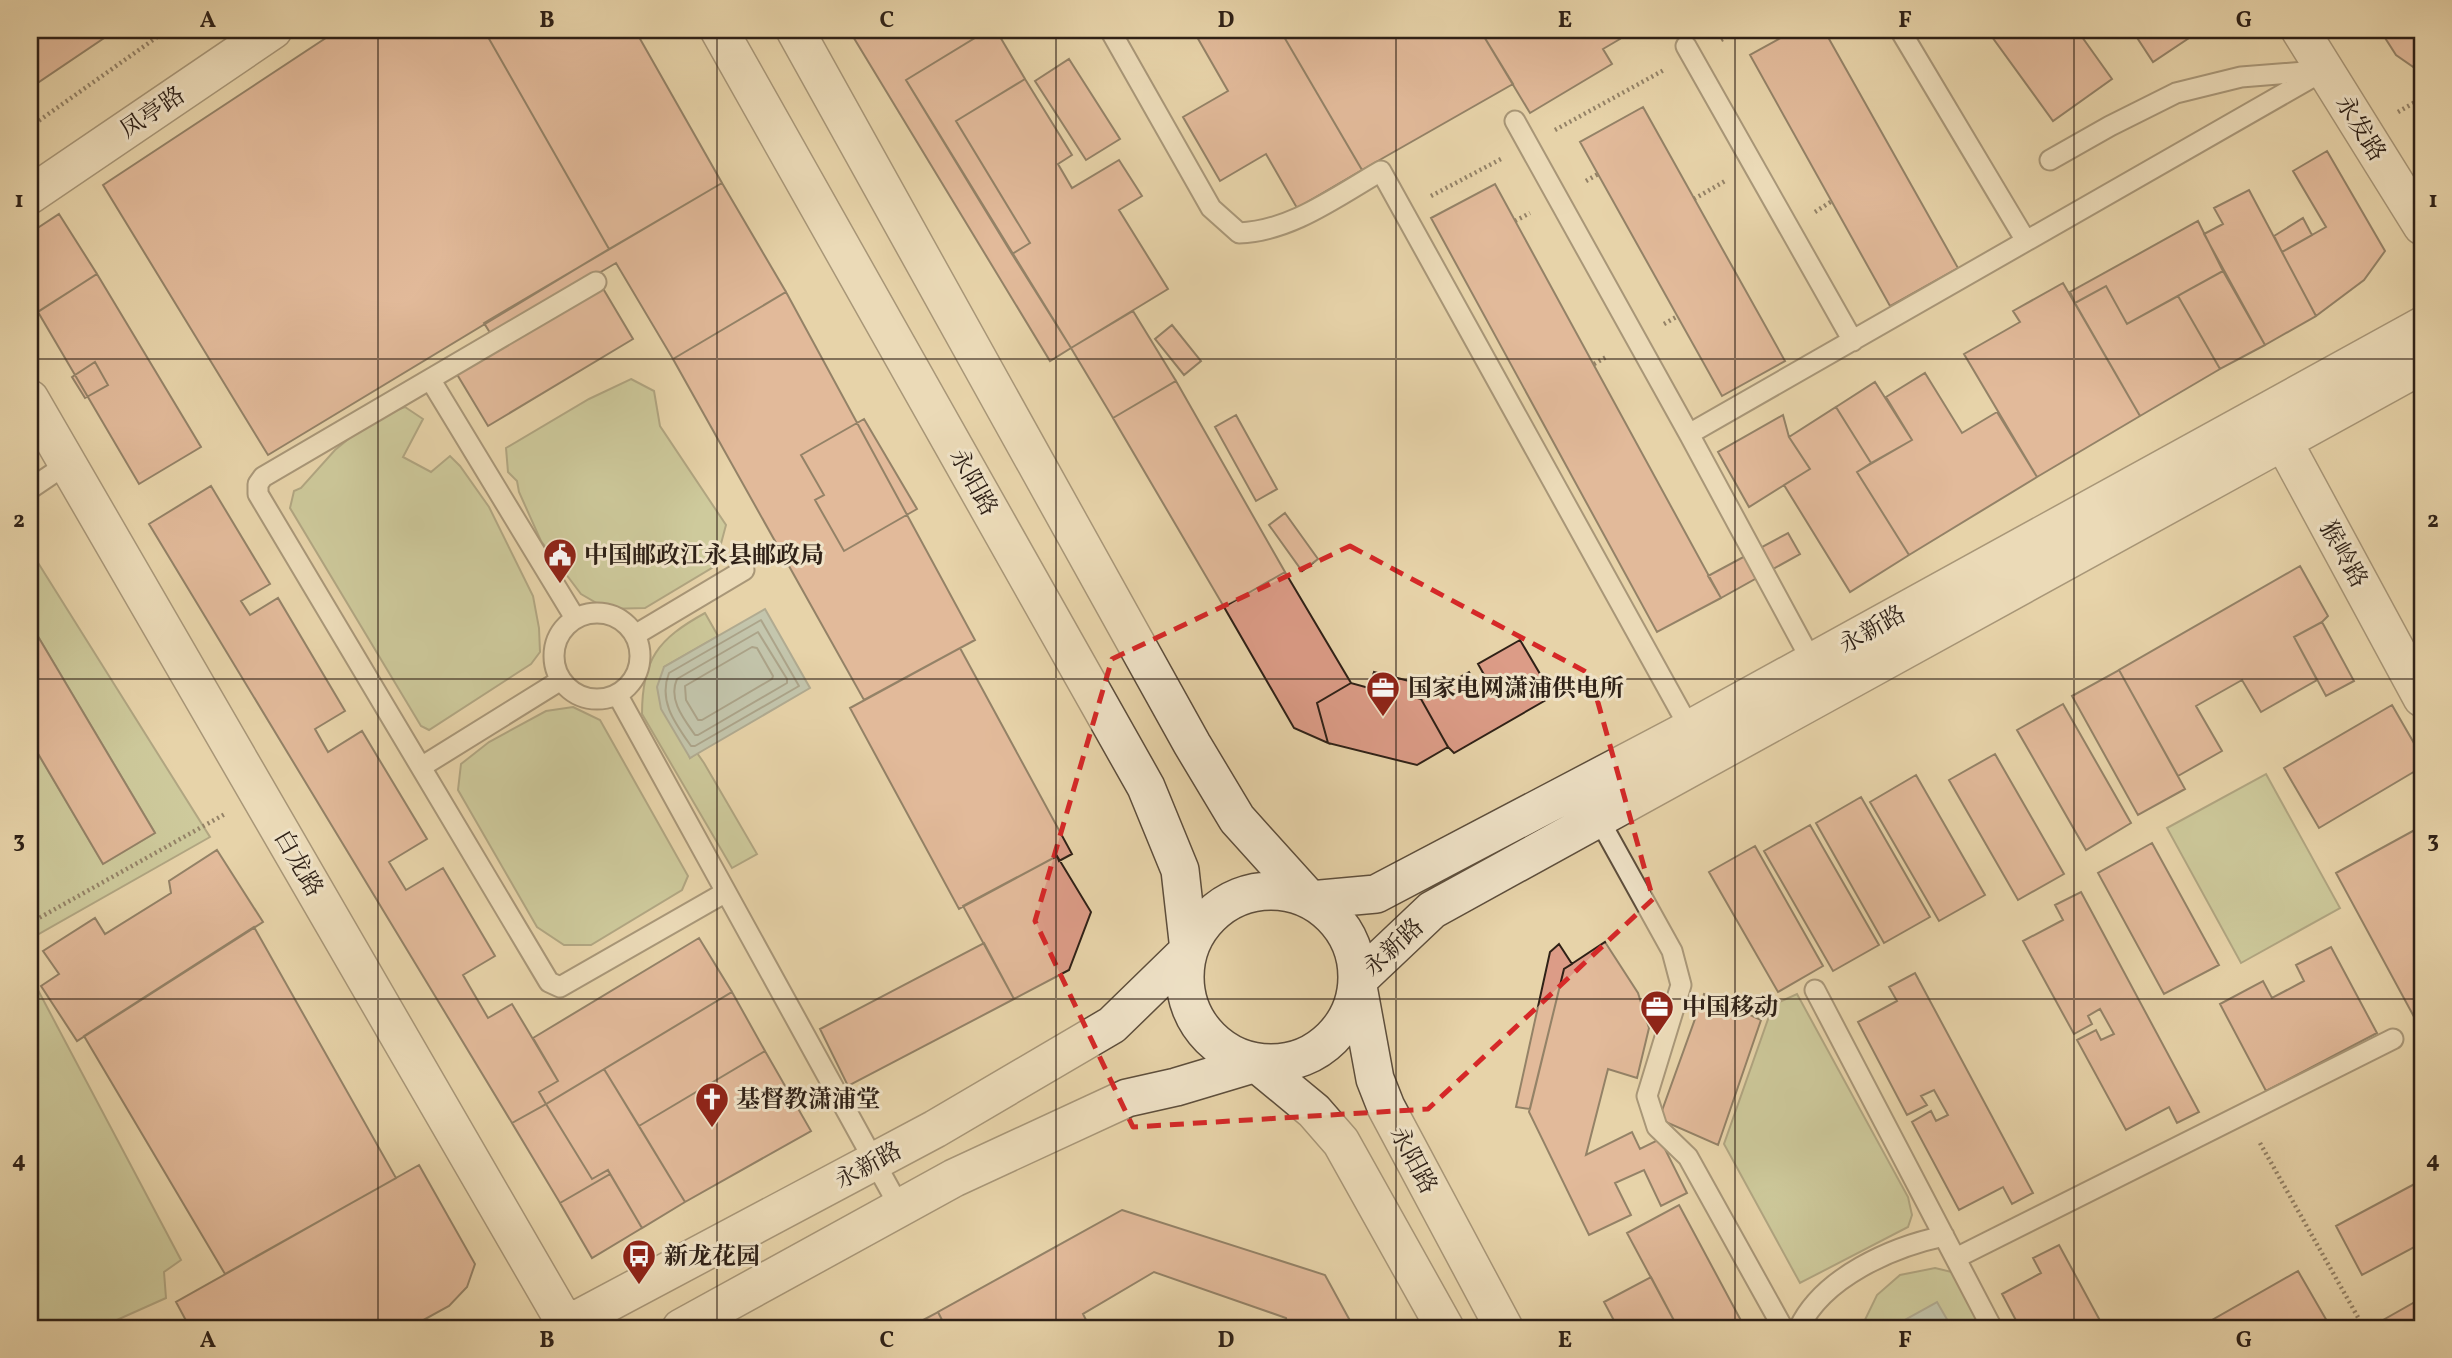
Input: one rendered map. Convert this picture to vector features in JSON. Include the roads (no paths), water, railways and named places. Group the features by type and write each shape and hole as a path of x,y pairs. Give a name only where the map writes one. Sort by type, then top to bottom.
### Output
{"street":[{"name":"凤亭路","path":"30,195 273,30"},
{"name":"永阳路","path":"719,30 1146,788 1180,870 1189,950"},
{"path":"795,30 1192,744 1237,819 1310,900 1330,914 1345,933 1355,957 1357,981 1353,1005 1342,1027 1325,1045 1304,1058 1280,1064 1256,1063 1232,1055 1212,1040 1196,1021 1187,998 1185,974 1189,950 1200,928 1217,910 1238,897 1262,891 1286,892 1310,900"},
{"name":"永发路","path":"2300,30 2422,226"},
{"name":"永新路","path":"1310,900 1376,894 1589,802 2277,425 2422,326"},
{"name":"永新路","path":"2277,425 2422,365"},
{"name":"白龙路","path":"30,399 565,1327"},
{"name":"猴岭路","path":"2277,425 2422,698"},
{"name":"永新路","path":"1357,981 1432,910 1589,802"},
{"name":"永新路","path":"565,1327 935,1129 1112,1025 1189,950"},
{"name":"永阳路","path":"1357,981 1375,1079 1386,1107 1504,1328"},
{"path":"681,1328 954,1178 1127,1098 1256,1063"},
{"path":"1256,1063 1314,1111 1341,1142 1445,1328"}],"lane":[{"path":"1110,30 1211,208 1239,233 1258,232 1288,224 1381,171 1698,744"},
{"path":"1900,30 2026,241"},
{"path":"1689,51 1853,341"},
{"path":"1689,434 2325,70"},
{"path":"2050,160 2176,93 2241,77 2325,70"},
{"path":"1515,121 1820,677"},
{"path":"596,282 263,477 258,484 258,494 549,982 560,987 726,892"},
{"path":"430,379 575,618"},
{"path":"30,489 67,464"},
{"path":"635,635 744,570"},
{"path":"602,613 627,625 635,635 640,650 639,664 634,678 617,694 598,699 584,697 561,680 555,667 554,653 564,628 575,618 602,613"},
{"path":"421,767 561,680"},
{"path":"617,694 900,1208"},
{"path":"1589,802 1662,933 1671,951 1681,985 1647,1096 1651,1113 1663,1133 1688,1157 1783,1328"},
{"path":"1815,990 1992,1328"},
{"path":"1956,1258 2393,1039"},
{"path":"1799,1328 1807,1311 1825,1293 1857,1271 1895,1249 1944,1237"}],"water":[{"path":"765,609 810,688 690,758 661,709 657,687 664,667"},
{"path":"1937,1302 1952,1328 1890,1328"}],"place":[{"name":"中国邮政江永县邮政局","path":"560,585"},
{"name":"国家电网潇浦供电所","path":"1383,718"},
{"name":"中国移动","path":"1657,1037"},
{"name":"基督教潇浦堂","path":"712,1129"},
{"name":"新龙花园","path":"639,1286"}]}
